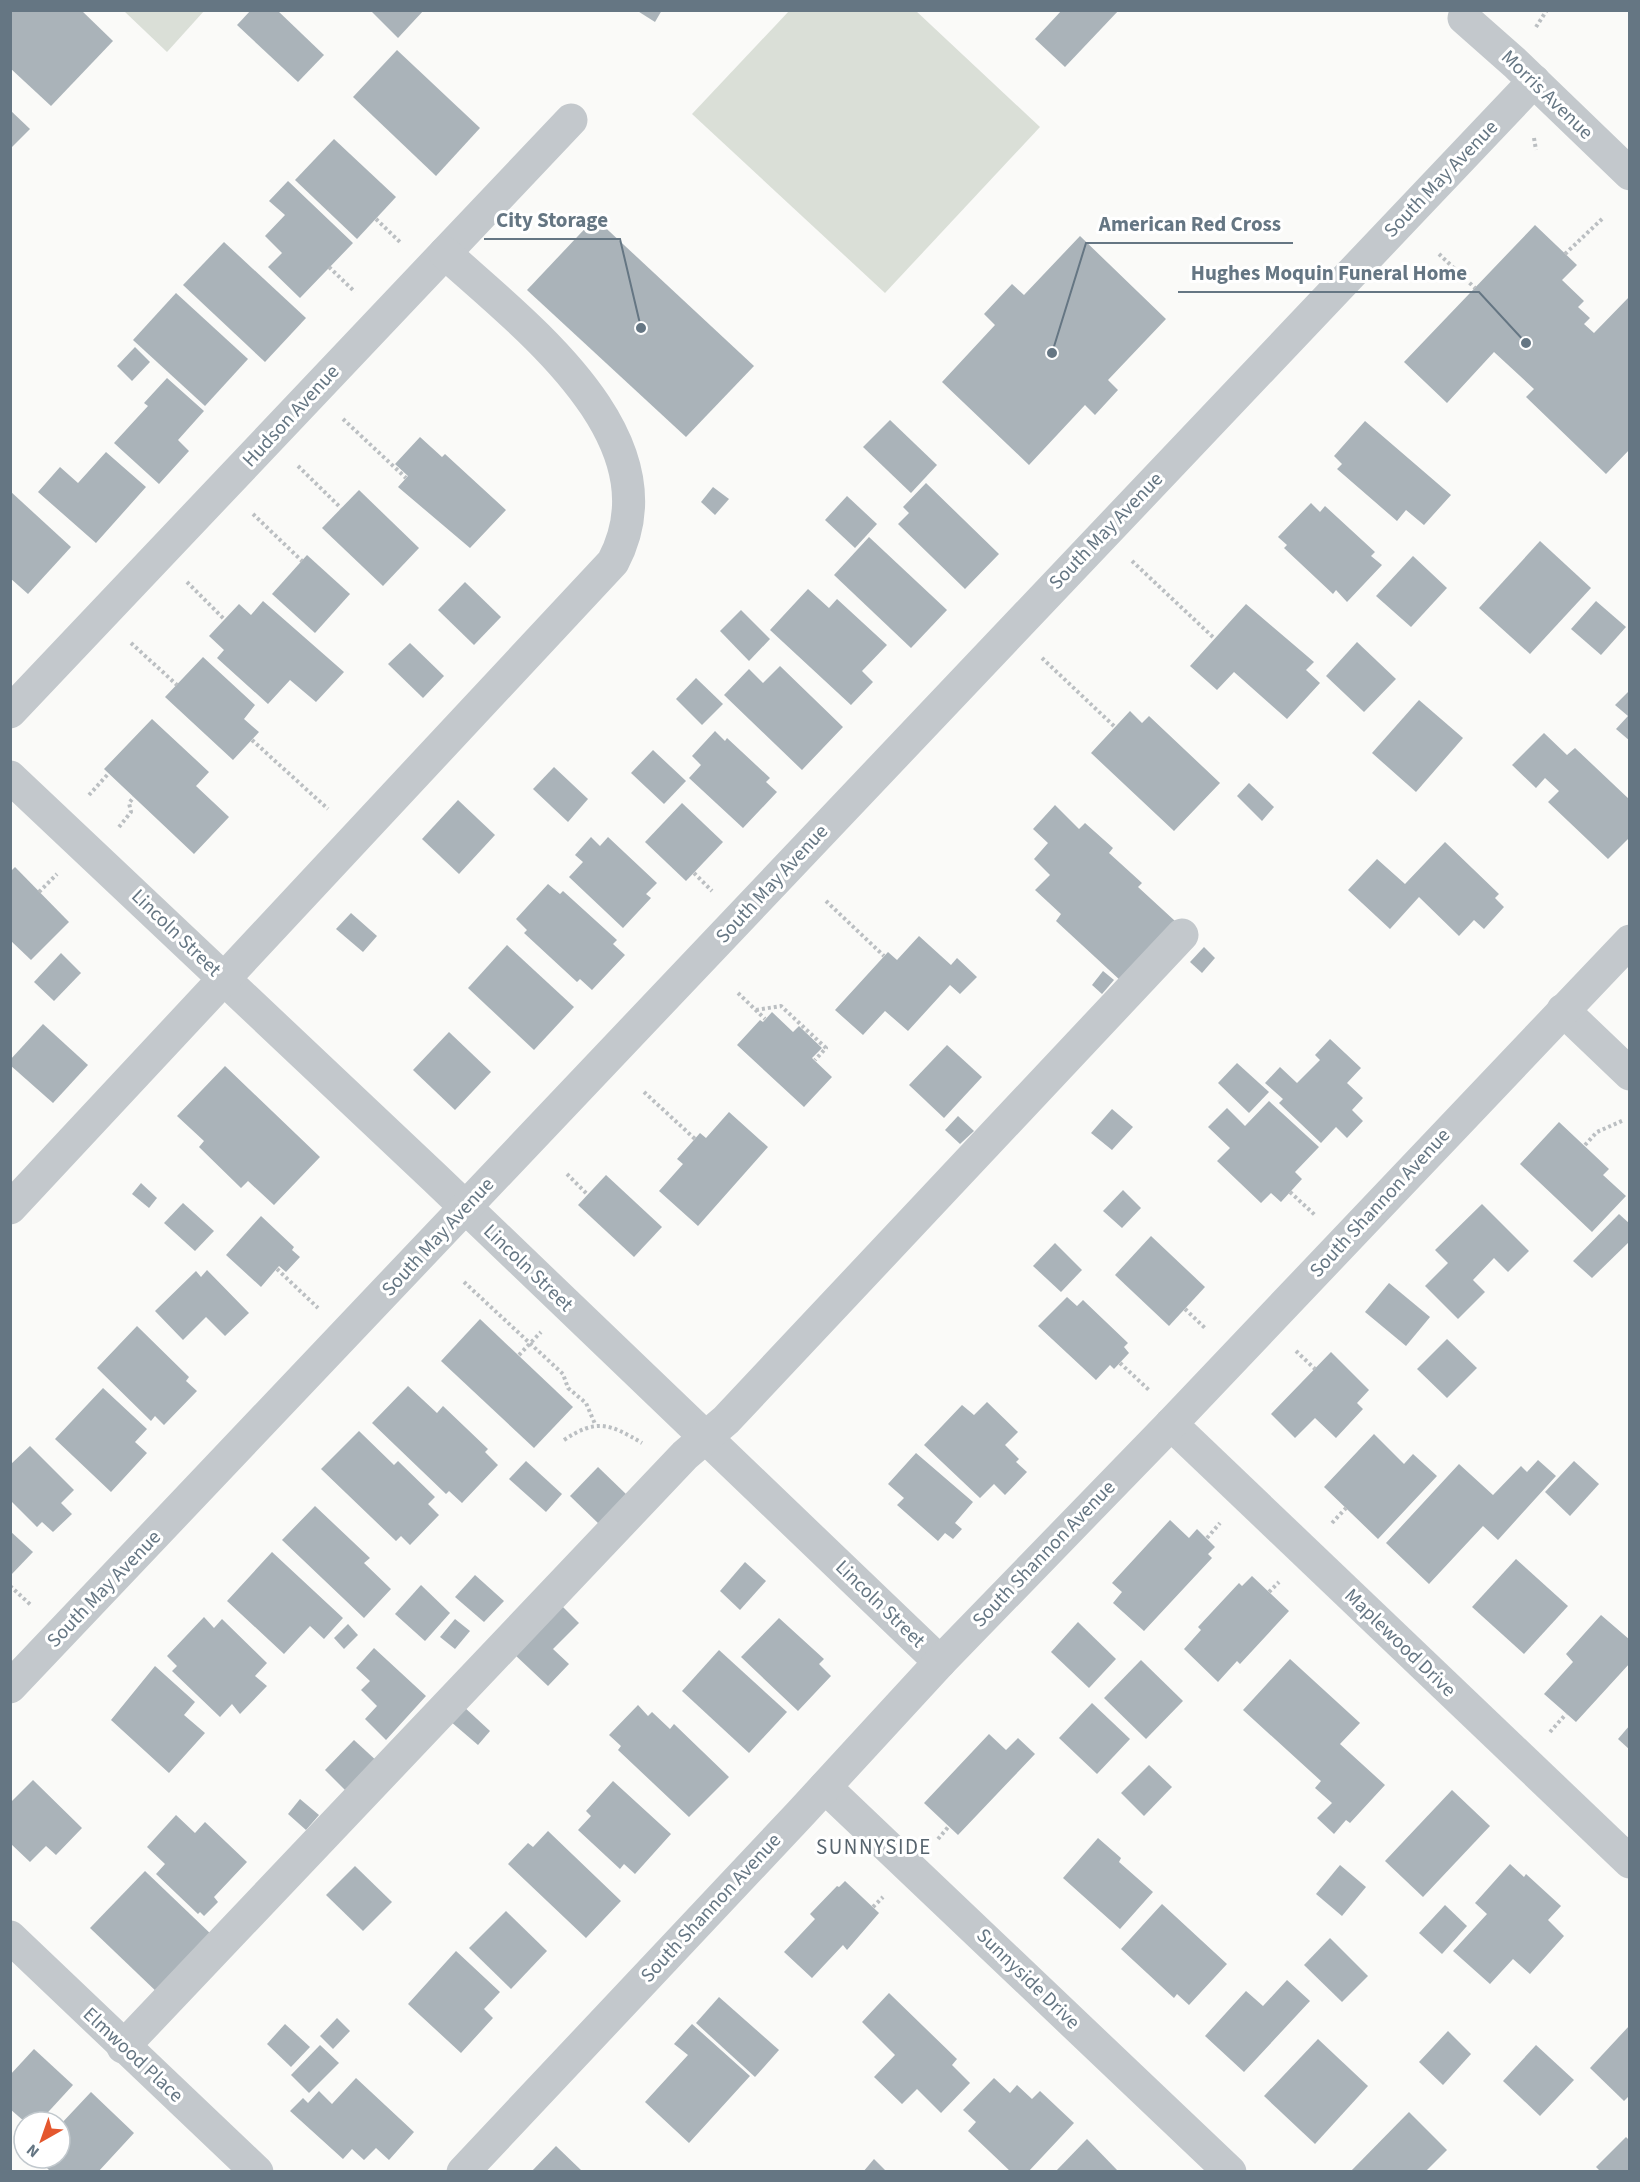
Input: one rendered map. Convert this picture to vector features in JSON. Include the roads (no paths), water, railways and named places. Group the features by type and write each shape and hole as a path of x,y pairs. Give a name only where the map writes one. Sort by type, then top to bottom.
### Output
{"street":[{"name":"Morris Avenue","path":"1464,18 1534,81 1629,174"},
{"name":"South May Avenue","path":"10,1687 1534,81"},
{"name":"Hudson Avenue","path":"10,712 570,120"},
{"path":"10,1208 613,562 625,534 628,515 626,478 600,413 586,389 566,365 445,253"},
{"name":"Lincoln Street","path":"10,777 225,979 940,1662"},
{"path":"123,2047 685,1455 726,1420 1182,935"},
{"name":"South Shannon Avenue","path":"463,2172 940,1662 1171,1424 1629,941"},
{"path":"1563,1010 1629,1074"},
{"name":"Maplewood Drive","path":"1171,1424 1629,1862"},
{"name":"Sunnyside Drive","path":"825,1787 1230,2172"},
{"name":"Elmwood Place","path":"10,1937 123,2047 257,2172"}],"place":[{"name":"City Storage","path":"641,328"},
{"name":"Hughes Moquin Funeral Home","path":"1526,343"},
{"name":"American Red Cross","path":"1052,353"}],"district":[{"name":"SUNNYSIDE","path":"874,1847"}]}
